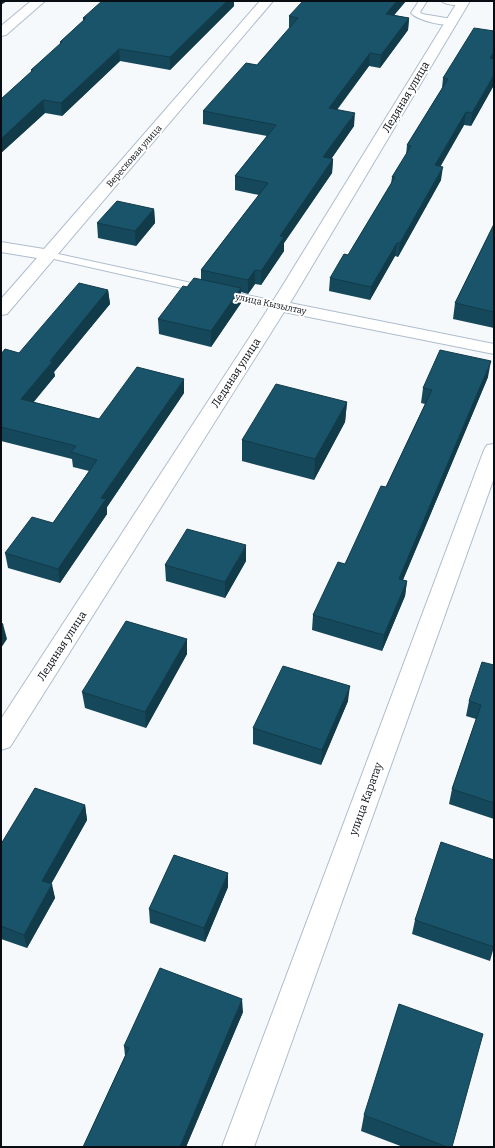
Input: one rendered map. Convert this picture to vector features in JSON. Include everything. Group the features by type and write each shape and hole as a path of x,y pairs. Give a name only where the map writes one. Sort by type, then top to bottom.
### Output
{"street":[{"path":"1,32 39,1"},
{"name":"Вересковая улица","path":"1,310 267,1"},
{"name":"Ледяная улица","path":"1,740 279,306 452,22 457,2"},
{"name":"улица Кызылтау","path":"1,247 49,255"},
{"name":"улица Кызылтау","path":"279,306 494,349"},
{"name":"улица Каратау","path":"238,1147 494,450"}],"lane":[{"path":"423,1 415,13 417,15 452,22"},
{"name":"улица Кызылтау","path":"49,255 279,306"}],"building":[{"path":"102,1 227,1 170,57 119,49 61,103 43,100 1,139 1,99 62,42 60,42"},
{"path":"303,1 397,1 386,14 409,18 381,55 370,53 329,108 355,113 323,157 333,159 280,236 284,237 261,271 255,270 248,280 201,270 268,183 235,176 276,125 203,111 246,63 257,65 298,18 289,16"},
{"path":"474,28 494,31 494,52 490,58 494,59 494,75 472,113 466,112 435,165 443,167 400,243 397,243 371,287 330,278 344,254 348,255 395,177 392,177 411,146 407,145 448,79 443,78"},
{"path":"117,201 154,209 135,231 97,223"},
{"path":"494,224 494,312 455,303"},
{"path":"194,278 241,288 211,331 158,319 183,286 187,287"},
{"path":"79,283 108,290 50,361 53,361 21,399 99,419 137,367 184,379 101,498 106,499 58,569 5,553 32,517 53,523 97,460 71,452 76,446 1,427 1,354 5,349 19,353"},
{"path":"440,350 491,361 399,579 407,581 384,635 313,615 338,562 345,564 381,486 386,487 432,390 423,388"},
{"path":"276,384 347,402 315,459 242,440"},
{"path":"187,529 246,545 225,582 165,565"},
{"path":"126,621 187,639 145,712 82,692"},
{"path":"482,662 494,665 494,803 452,789 481,705 469,701"},
{"path":"283,666 350,686 322,750 253,728"},
{"path":"35,788 85,805 42,881 52,884 24,935 1,926 1,844"},
{"path":"441,842 494,860 494,947 415,920"},
{"path":"174,855 228,873 204,928 149,909"},
{"path":"160,968 242,999 180,1147 83,1147 129,1048 124,1046"},
{"path":"399,1004 483,1034 452,1147 447,1147 364,1115"}]}
